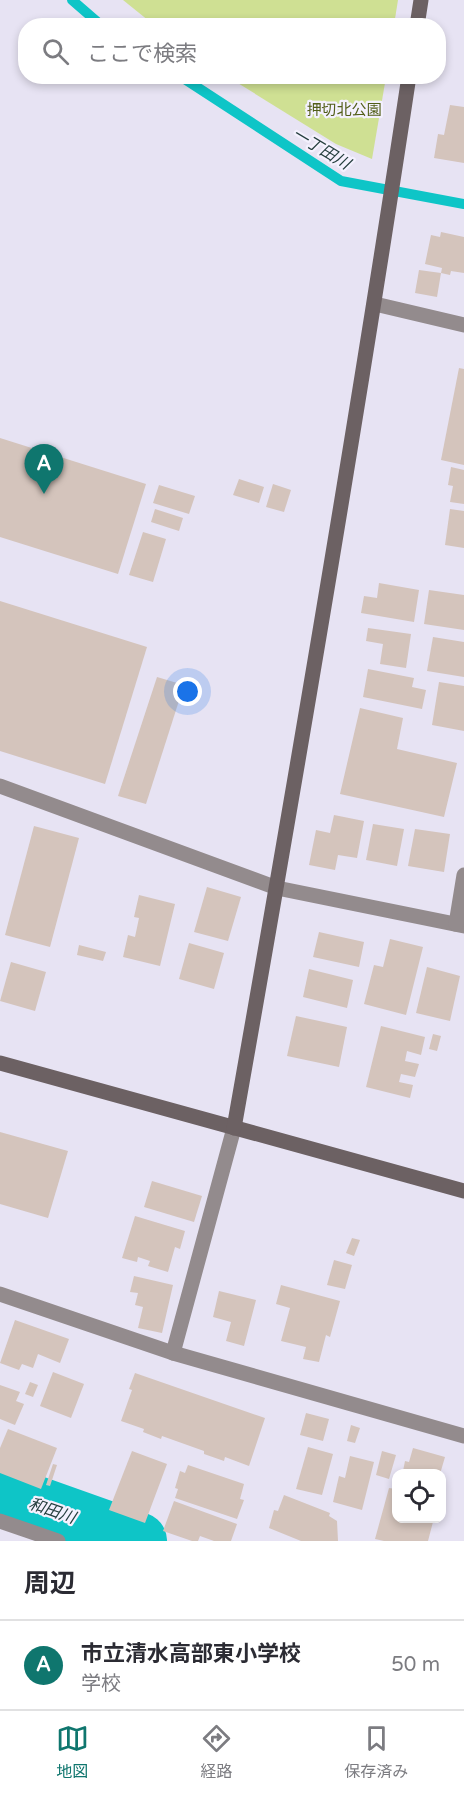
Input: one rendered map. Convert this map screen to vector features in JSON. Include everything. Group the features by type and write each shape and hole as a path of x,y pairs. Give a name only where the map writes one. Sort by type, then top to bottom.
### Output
{"street":[{"path":"418,18 421,0"},
{"path":"173,1353 234,1128 277,888 375,304 409,84"},
{"path":"375,304 464,325"},
{"path":"0,786 277,888 460,925 464,875"},
{"path":"0,1063 464,1191"},
{"path":"0,1294 173,1353 464,1436"},
{"path":"0,1521 58,1541"}],"green space":[{"path":"123,0 398,0 395,18 145,18"},
{"name":"押切北公園","path":"239,84 385,84 372,159 336,144"}],"building":[{"path":"450,105 464,107 464,163 434,158 438,134 444,135"},
{"path":"441,232 464,237 464,273 451,271 450,275 441,273 442,268 425,264 431,235 440,237"},
{"path":"419,270 441,273 437,297 415,293"},
{"path":"459,368 464,369 464,465 441,460"},
{"path":"0,438 146,484 118,574 0,537"},
{"path":"451,467 464,470 464,504 450,502 453,486 448,485"},
{"path":"239,479 264,487 259,503 233,495"},
{"path":"273,484 291,490 284,512 266,507"},
{"path":"159,485 195,496 189,514 153,503"},
{"path":"155,509 183,518 179,531 151,522"},
{"path":"450,509 464,511 464,548 445,545"},
{"path":"143,532 166,539 153,582 129,575"},
{"path":"379,583 419,590 414,622 361,613 364,596 377,598"},
{"path":"429,590 464,595 464,630 424,624"},
{"path":"0,601 147,647 105,784 0,751"},
{"path":"368,628 411,634 406,668 380,664 383,644 366,641"},
{"path":"433,637 464,642 464,677 427,671"},
{"path":"368,669 414,678 412,687 426,690 422,709 363,697"},
{"path":"157,677 184,685 146,804 118,796"},
{"path":"439,682 464,686 464,731 432,725"},
{"path":"360,708 403,718 397,749 457,763 444,817 340,794"},
{"path":"334,815 364,821 357,858 338,855 335,870 309,865 316,830 330,833"},
{"path":"373,824 404,829 397,866 366,860"},
{"path":"34,826 79,838 50,947 5,935"},
{"path":"415,829 450,834 444,872 408,866"},
{"path":"207,887 241,897 228,941 194,932"},
{"path":"139,895 175,904 160,966 123,957 128,935 135,937 139,918 134,917"},
{"path":"319,932 364,942 359,967 313,957"},
{"path":"390,939 423,947 406,1015 364,1004 374,965 383,967"},
{"path":"189,943 224,953 214,989 179,979"},
{"path":"79,945 106,952 103,961 77,955"},
{"path":"11,962 46,972 35,1011 0,1001"},
{"path":"427,967 460,976 450,1021 416,1013"},
{"path":"309,969 353,980 347,1008 303,997"},
{"path":"296,1016 347,1027 339,1067 287,1056"},
{"path":"381,1026 425,1037 421,1055 407,1051 405,1061 419,1064 415,1077 401,1074 399,1082 413,1085 410,1098 366,1087"},
{"path":"433,1034 441,1036 437,1051 429,1049"},
{"path":"0,1132 68,1151 48,1218 0,1204"},
{"path":"152,1181 202,1196 194,1222 144,1207"},
{"path":"135,1216 185,1231 180,1249 175,1247 168,1272 148,1266 150,1261 138,1257 137,1262 122,1258"},
{"path":"352,1238 360,1240 354,1256 346,1253"},
{"path":"334,1260 352,1265 345,1289 327,1285"},
{"path":"134,1276 173,1285 162,1333 138,1328 143,1307 135,1305 138,1293 130,1292"},
{"path":"281,1285 340,1301 330,1337 326,1335 319,1362 303,1359 306,1347 281,1341 290,1308 276,1304"},
{"path":"219,1291 256,1300 244,1346 226,1341 231,1322 213,1317"},
{"path":"15,1320 69,1339 60,1363 38,1354 33,1368 22,1364 19,1370 0,1363"},
{"path":"53,1372 84,1384 71,1418 40,1406"},
{"path":"135,1373 265,1418 249,1466 225,1457 224,1461 162,1436 161,1439 143,1432 144,1429 121,1421 132,1390 129,1389"},
{"path":"30,1382 38,1385 33,1397 25,1394"},
{"path":"0,1385 20,1392 16,1401 24,1404 15,1425 0,1419"},
{"path":"306,1413 329,1419 323,1441 300,1435"},
{"path":"351,1425 360,1428 355,1443 347,1441"},
{"path":"8,1429 57,1448 41,1489 0,1473 0,1448"},
{"path":"308,1447 333,1454 322,1495 296,1489"},
{"path":"413,1448 445,1457 441,1469 403,1469 405,1461 409,1462"},
{"path":"132,1451 167,1464 145,1523 109,1510"},
{"path":"382,1451 396,1455 389,1479 376,1475"},
{"path":"350,1456 374,1462 362,1510 333,1502 339,1476 345,1478"},
{"path":"53,1464 57,1465 50,1486 46,1485"},
{"path":"188,1465 244,1484 240,1499 244,1500 237,1519 175,1498 178,1489 175,1488 180,1471 185,1473"},
{"path":"389,1488 392,1488 392,1523 433,1523 428,1541 375,1539"},
{"path":"284,1495 330,1513 329,1516 337,1521 338,1541 301,1541 269,1528 274,1510 278,1511"},
{"path":"174,1501 237,1524 231,1541 214,1541 200,1536 198,1541 192,1541 163,1531"}],"waterway":[{"name":"一丁田川","path":"72,0 93,18"},
{"name":"一丁田川","path":"192,84 341,181 464,204"},
{"name":"和田川","path":"0,1492 138,1541"}],"place":[{"name":"市立清水高部東小学校","path":"44,494"}]}
